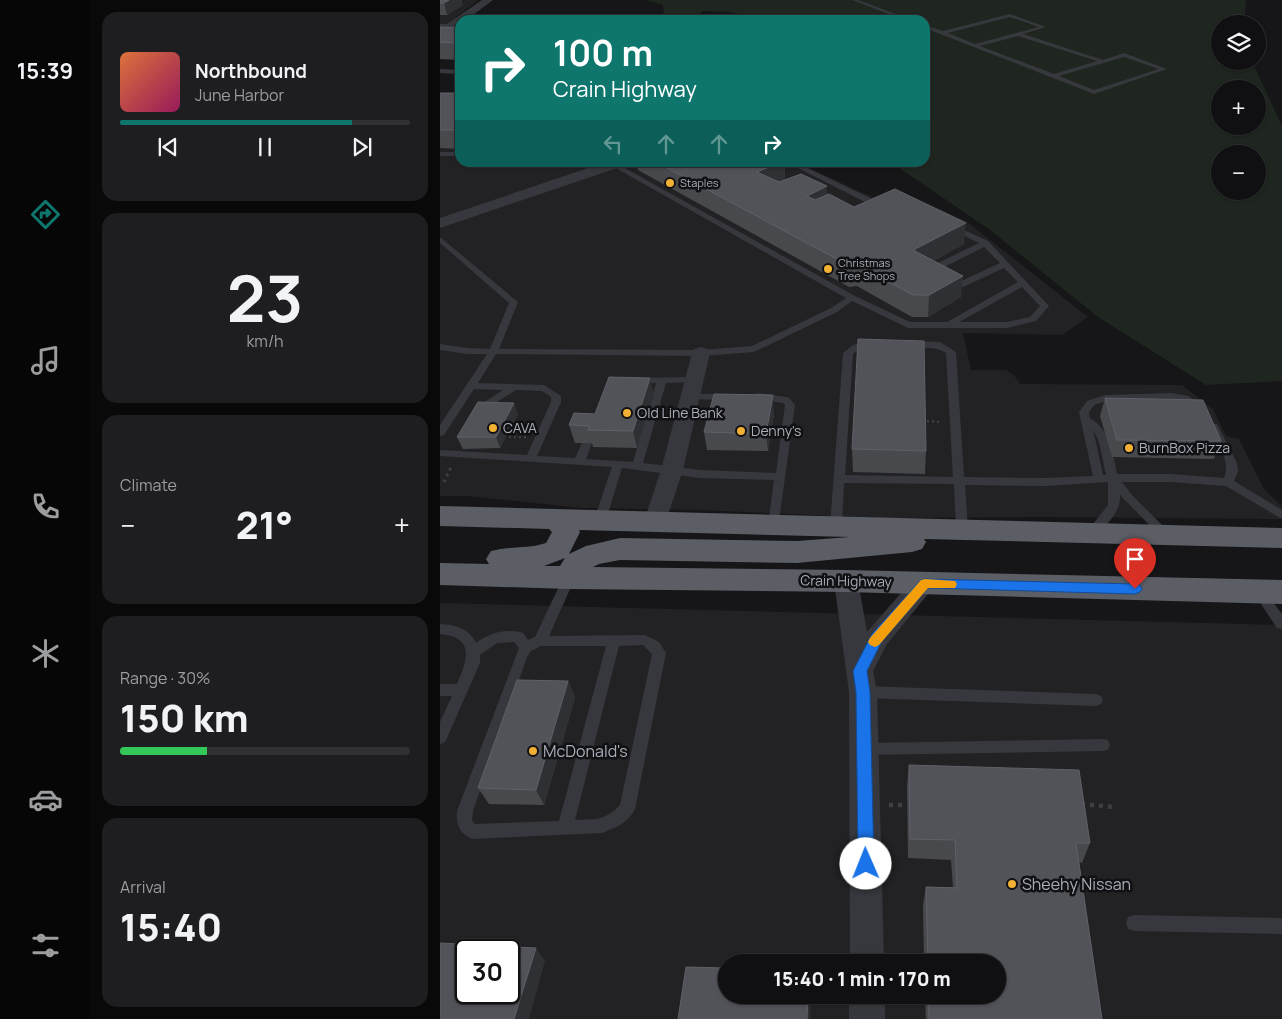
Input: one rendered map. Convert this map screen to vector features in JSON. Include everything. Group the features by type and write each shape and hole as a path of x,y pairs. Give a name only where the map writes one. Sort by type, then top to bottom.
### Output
{"highway":[{"path":"442,513 654,522 1282,538"},
{"path":"440,560 538,557 557,550 562,543 566,532 565,528 556,519"},
{"path":"569,578 572,567 583,558 620,549 797,552 846,549 927,540 955,530"},
{"name":"Crain Highway","path":"440,574 569,578 846,581 1271,592"}],"street":[{"path":"459,15 488,0"},
{"path":"440,223 601,167"},
{"path":"654,522 672,470 701,353"},
{"path":"846,581 862,682 865,749 867,954"},
{"path":"862,682 877,637 925,583"},
{"path":"867,1004 867,1019"}],"lane":[{"path":"854,0 896,15"},
{"path":"942,33 1010,15 1044,27 976,45"},
{"path":"440,34 444,23"},
{"path":"930,28 1094,92 1164,69 1124,55 1054,76"},
{"path":"1018,34 1102,61"},
{"path":"440,71 455,72"},
{"path":"440,154 455,154"},
{"path":"615,167 852,298 908,325 1007,325 1033,319 1045,306 985,243 942,221"},
{"path":"799,167 872,202 890,203"},
{"path":"440,239 514,302 494,351 440,433"},
{"path":"939,266 985,243"},
{"path":"960,285 1005,264"},
{"path":"948,325 1023,283"},
{"path":"440,347 467,351 701,353 754,349 834,310 852,298"},
{"path":"836,526 848,354 856,347 864,344 882,344"},
{"path":"901,344 940,346 951,352 958,480 955,530"},
{"path":"628,380 662,380 692,389 743,396 768,396 786,400 790,405 774,525"},
{"path":"636,466 662,380"},
{"path":"472,386 544,388 556,396 556,402 531,458"},
{"path":"472,417 486,404 514,387"},
{"path":"1099,479 1085,408 1090,403 1100,399 1172,396 1185,398 1208,414 1232,463 1233,471 1228,482"},
{"path":"1086,420 1100,430 1113,478 1115,500 1113,506 1092,533"},
{"path":"580,462 587,443"},
{"path":"440,453 618,464 700,474 780,477"},
{"path":"600,520 618,464"},
{"path":"839,479 1046,482 1113,478 1170,478 1228,482 1282,515"},
{"path":"1113,478 1128,498 1166,535"},
{"path":"540,641 569,578"},
{"path":"1271,592 1282,624"},
{"path":"440,629 451,629 460,632 467,639 474,652 473,663 440,738"},
{"path":"474,652 486,641 506,635 518,637 526,647"},
{"path":"565,828 614,640"},
{"path":"645,640 654,646 659,653 627,809 616,820 602,826 472,832 464,823 465,811 526,647 540,641 645,640"},
{"path":"862,682 1096,700"},
{"path":"440,690 461,690"},
{"path":"865,749 1103,745"},
{"path":"1134,923 1282,926"}],"path":[{"path":"444,482 454,455"},
{"path":"1078,804 1114,807"}],"shaded area":[{"path":"440,0 478,0 459,15 455,15 455,18 440,30"},
{"path":"646,0 1246,0 1245,15 1211,15 1211,70 1256,70 1261,80 1211,80 1211,135 1266,135 1266,91 1282,126 1282,381 1206,385 1098,317 990,230 898,167 930,167 930,15 739,15 732,12 703,11 698,15 664,15 663,5"},
{"path":"440,105 455,105 455,167 807,167 874,197 893,189 966,221 1088,317 1062,335 963,333 971,370 1006,370 1014,375 1020,384 1182,385 1213,409 1226,436 1239,439 1264,489 1282,506 1282,519 883,518 698,510 582,508 467,496 440,496"},
{"path":"440,603 1282,625 1282,1019 440,1019"}],"building":[{"path":"440,0 449,0 440,3"},
{"path":"440,27 455,28 455,43 440,42"},
{"path":"440,93 455,93 455,130 440,130"},
{"path":"665,167 769,167 757,172 779,182 801,174 827,186 807,196 815,200 829,194 854,207 895,189 966,223 913,250 963,276 929,295 913,295 857,265 848,265"},
{"path":"858,339 924,341 926,451 852,449"},
{"path":"609,377 650,378 633,431 588,430 590,426 569,425 574,413 595,414"},
{"path":"714,394 773,395 766,434 704,432"},
{"path":"1105,398 1203,400 1221,441 1117,440"},
{"path":"478,402 514,403 496,437 457,437"},
{"name":"McDonald's","path":"517,680 568,681 536,790 478,788"},
{"name":"Sheehy Nissan","path":"909,765 1079,770 1090,843 1076,843 1102,1019 929,1019 928,1004 1006,1004 1006,954 928,954 926,887 957,888 955,840 910,839"},
{"path":"440,943 455,944 455,1004 519,1004 514,1019 440,1019"},
{"path":"520,947 536,948 520,1000"},
{"path":"686,967 718,968 718,1004 808,1004 807,1019 678,1019"}],"slow traffic":[{"path":"875,642 877,637 925,583 950,584"}],"place":[{"name":"Staples","path":"670,183"},
{"name":"Christmas Tree Shops","path":"828,269"},
{"name":"Old Line Bank","path":"627,413"},
{"name":"CAVA","path":"493,428"},
{"name":"Denny's","path":"741,431"},
{"name":"BurnBox Pizza","path":"1129,448"},
{"name":"McDonald's","path":"533,751"},
{"name":"Sheehy Nissan","path":"1012,884"}],"route":[{"path":"866,864 865,749 863,692 860,671 877,637 925,583 1135,589"}]}
